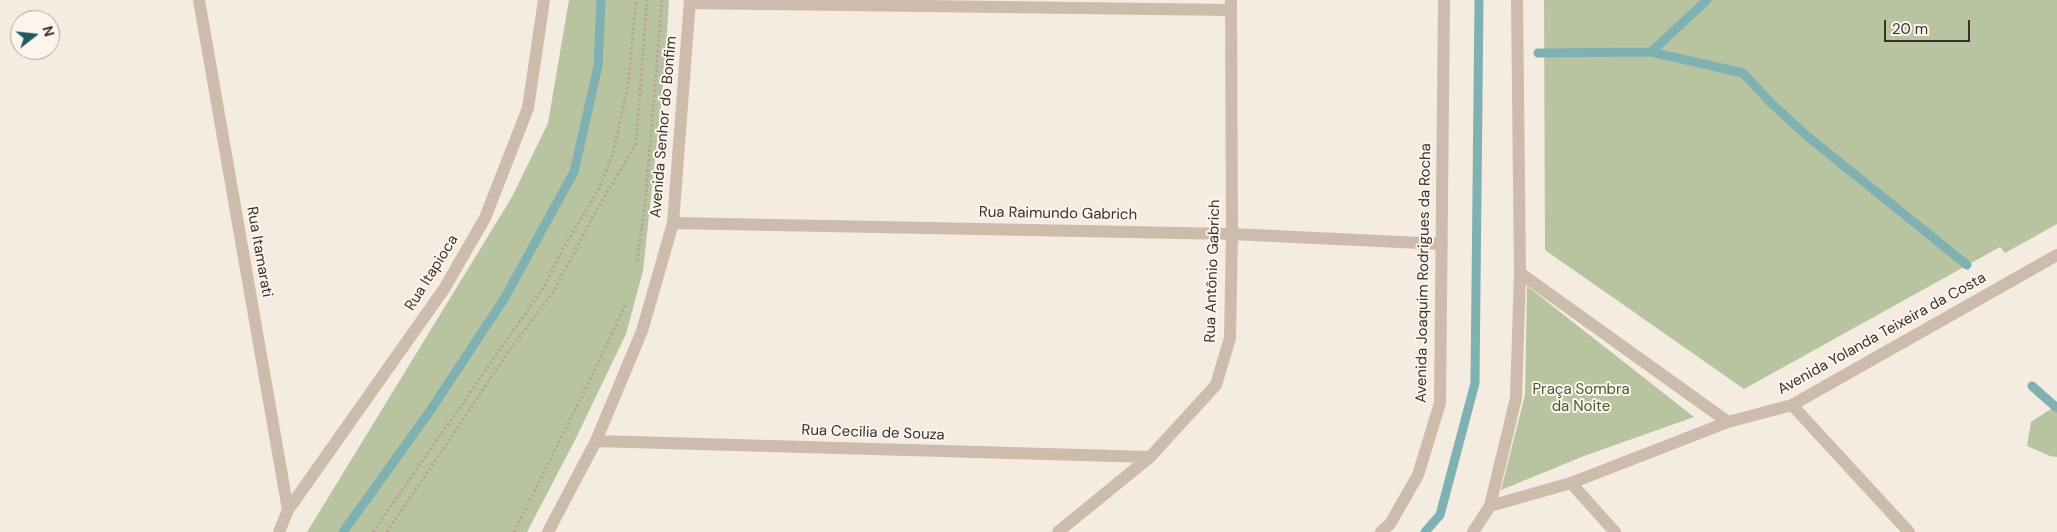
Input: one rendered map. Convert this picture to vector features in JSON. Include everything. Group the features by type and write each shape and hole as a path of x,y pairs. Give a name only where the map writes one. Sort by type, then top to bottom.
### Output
{"street":[{"name":"Rua Itamarati","path":"198,0 288,510"},
{"name":"Rua Itapioca","path":"279,532 288,510 444,289 485,218 528,108 544,0"},
{"name":"Avenida Joaquim Rodrigues da Rocha","path":"1381,532 1390,524 1418,475 1440,403 1444,0"},
{"path":"1473,532 1490,506 1516,398 1520,273 1517,0"},
{"path":"690,1 1231,5"},
{"name":"Avenida Senhor do Bonfim","path":"548,532 596,441 642,331 673,223 690,1"},
{"name":"Rua Antônio Gabrich","path":"1058,532 1150,458 1216,384 1230,338 1232,234 1231,5"},
{"name":"Rua Raimundo Gabrich","path":"673,223 1232,234 1442,244"},
{"name":"Avenida Yolanda Teixeira da Costa","path":"1490,506 1571,483 1728,422 1792,405 2057,255"},
{"path":"1520,273 1728,422"},
{"path":"1792,405 1909,532"},
{"name":"Rua Cecilia de Souza","path":"596,441 1150,458"},
{"path":"1571,483 1615,532"}],"path":[{"path":"373,532 545,286 565,244 599,189 614,153 628,85 636,0"},
{"path":"387,532 508,354 554,291 592,218 636,144 647,0"},
{"path":"636,267 641,248 662,0"},
{"path":"514,532 588,384 629,296"}],"green space":[{"path":"569,0 669,0 665,67 643,271 626,334 576,438 527,532 307,532 512,197 548,123"},
{"path":"1544,0 2057,0 2057,224 2005,253 2000,247 1744,389 1545,250"},
{"name":"Praça Sombra da Noite","path":"1527,286 1694,417 1584,456 1501,490 1525,395"},
{"path":"2057,405 2057,457 2027,446 2031,422"}],"waterway":[{"path":"343,532 428,414 504,299 574,172 598,66 601,0"},
{"path":"1425,532 1440,515 1475,383 1479,0"},
{"path":"1651,52 1707,0"},
{"path":"1538,53 1651,52 1743,73 1771,103 1807,136 1967,265"},
{"path":"2032,386 2057,408"}]}
